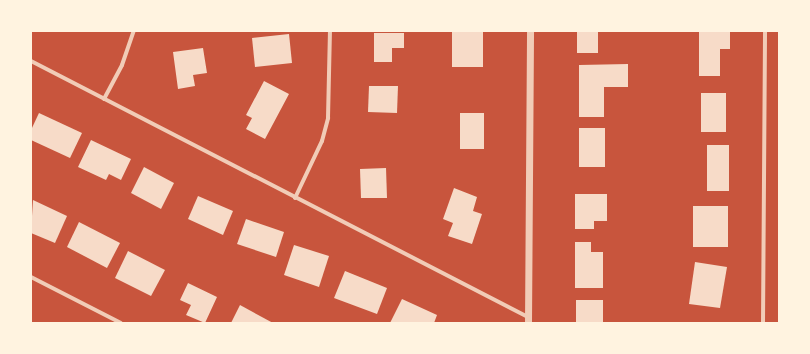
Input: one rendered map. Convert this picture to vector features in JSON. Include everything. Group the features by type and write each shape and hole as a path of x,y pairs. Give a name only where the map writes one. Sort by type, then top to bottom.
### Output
{"street":[{"path":"104,99 122,65 134,31"},
{"path":"295,198 322,141 328,118 330,31"},
{"path":"31,61 528,320 530,31"},
{"path":"763,323 765,31"},
{"path":"31,277 121,323"}],"building":[{"path":"452,31 483,31 483,67 452,67"},
{"path":"577,31 598,31 598,53 577,53"},
{"path":"699,32 730,32 730,49 720,49 720,76 699,76"},
{"path":"374,33 404,33 404,48 392,48 392,62 374,62"},
{"path":"289,34 292,63 255,67 252,38"},
{"path":"203,48 207,73 193,75 195,86 178,89 173,52"},
{"path":"628,64 628,87 604,87 604,117 579,117 579,65"},
{"path":"264,81 289,94 265,139 246,129 252,118 246,115"},
{"path":"369,86 398,86 397,113 368,112"},
{"path":"701,93 726,93 726,132 701,132"},
{"path":"39,113 82,133 70,158 31,140 31,130"},
{"path":"460,113 484,113 484,149 460,149"},
{"path":"579,128 605,128 605,167 579,167"},
{"path":"91,140 131,159 121,180 109,174 106,180 78,167"},
{"path":"707,145 729,145 729,191 707,191"},
{"path":"144,167 174,183 161,209 131,193"},
{"path":"386,168 387,198 361,198 360,169"},
{"path":"454,188 477,197 473,211 482,214 472,244 448,236 453,223 443,219"},
{"path":"575,194 607,194 607,221 594,221 594,229 575,229"},
{"path":"198,196 233,211 223,235 188,219"},
{"path":"33,200 67,216 55,243 31,233"},
{"path":"693,206 728,206 728,247 693,247"},
{"path":"246,219 284,232 276,257 237,244"},
{"path":"79,222 120,243 107,268 67,247"},
{"path":"575,242 591,242 591,252 603,252 603,288 575,288"},
{"path":"294,245 329,256 319,287 284,275"},
{"path":"128,251 165,270 151,296 115,278"},
{"path":"695,262 727,267 720,308 689,304"},
{"path":"345,271 387,288 377,314 334,298"},
{"path":"188,283 217,297 205,323 186,315 191,305 180,300"},
{"path":"402,299 437,315 434,323 390,323"},
{"path":"576,300 603,300 603,323 576,323"},
{"path":"240,305 273,323 231,323"}]}
